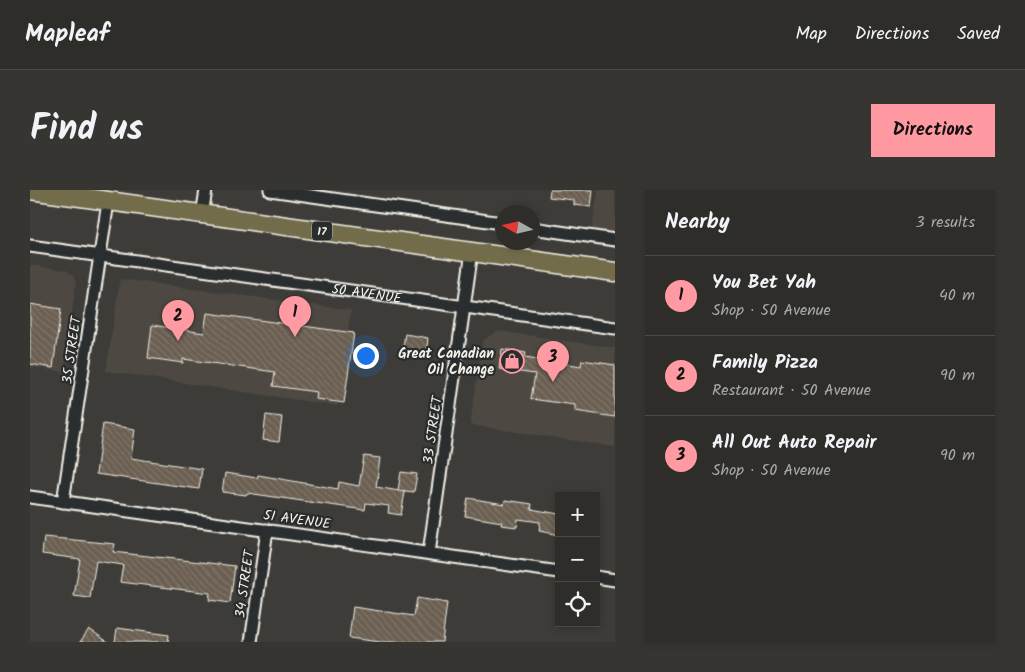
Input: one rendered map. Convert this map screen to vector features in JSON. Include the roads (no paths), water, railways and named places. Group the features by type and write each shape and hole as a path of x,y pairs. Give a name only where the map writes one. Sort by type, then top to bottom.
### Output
{"main road":[{"name":"17","path":"30,190 615,272"}],"street":[{"path":"202,215 206,190"},
{"path":"270,190 495,222"},
{"name":"35 STREET","path":"63,502 108,202"},
{"path":"540,229 615,240"},
{"name":"50 AVENUE","path":"30,246 615,328"},
{"name":"33 STREET","path":"430,553 472,252"},
{"name":"51 AVENUE","path":"30,497 555,571"},
{"name":"34 STREET","path":"251,642 267,530"},
{"path":"600,578 615,580"}],"place":[{"name":"You Bet Yah","path":"295,337"},
{"name":"Family Pizza","path":"178,341"},
{"name":"Great Canadian Oil Change","path":"512,361"},
{"name":"All Out Auto Repair","path":"553,382"}]}
